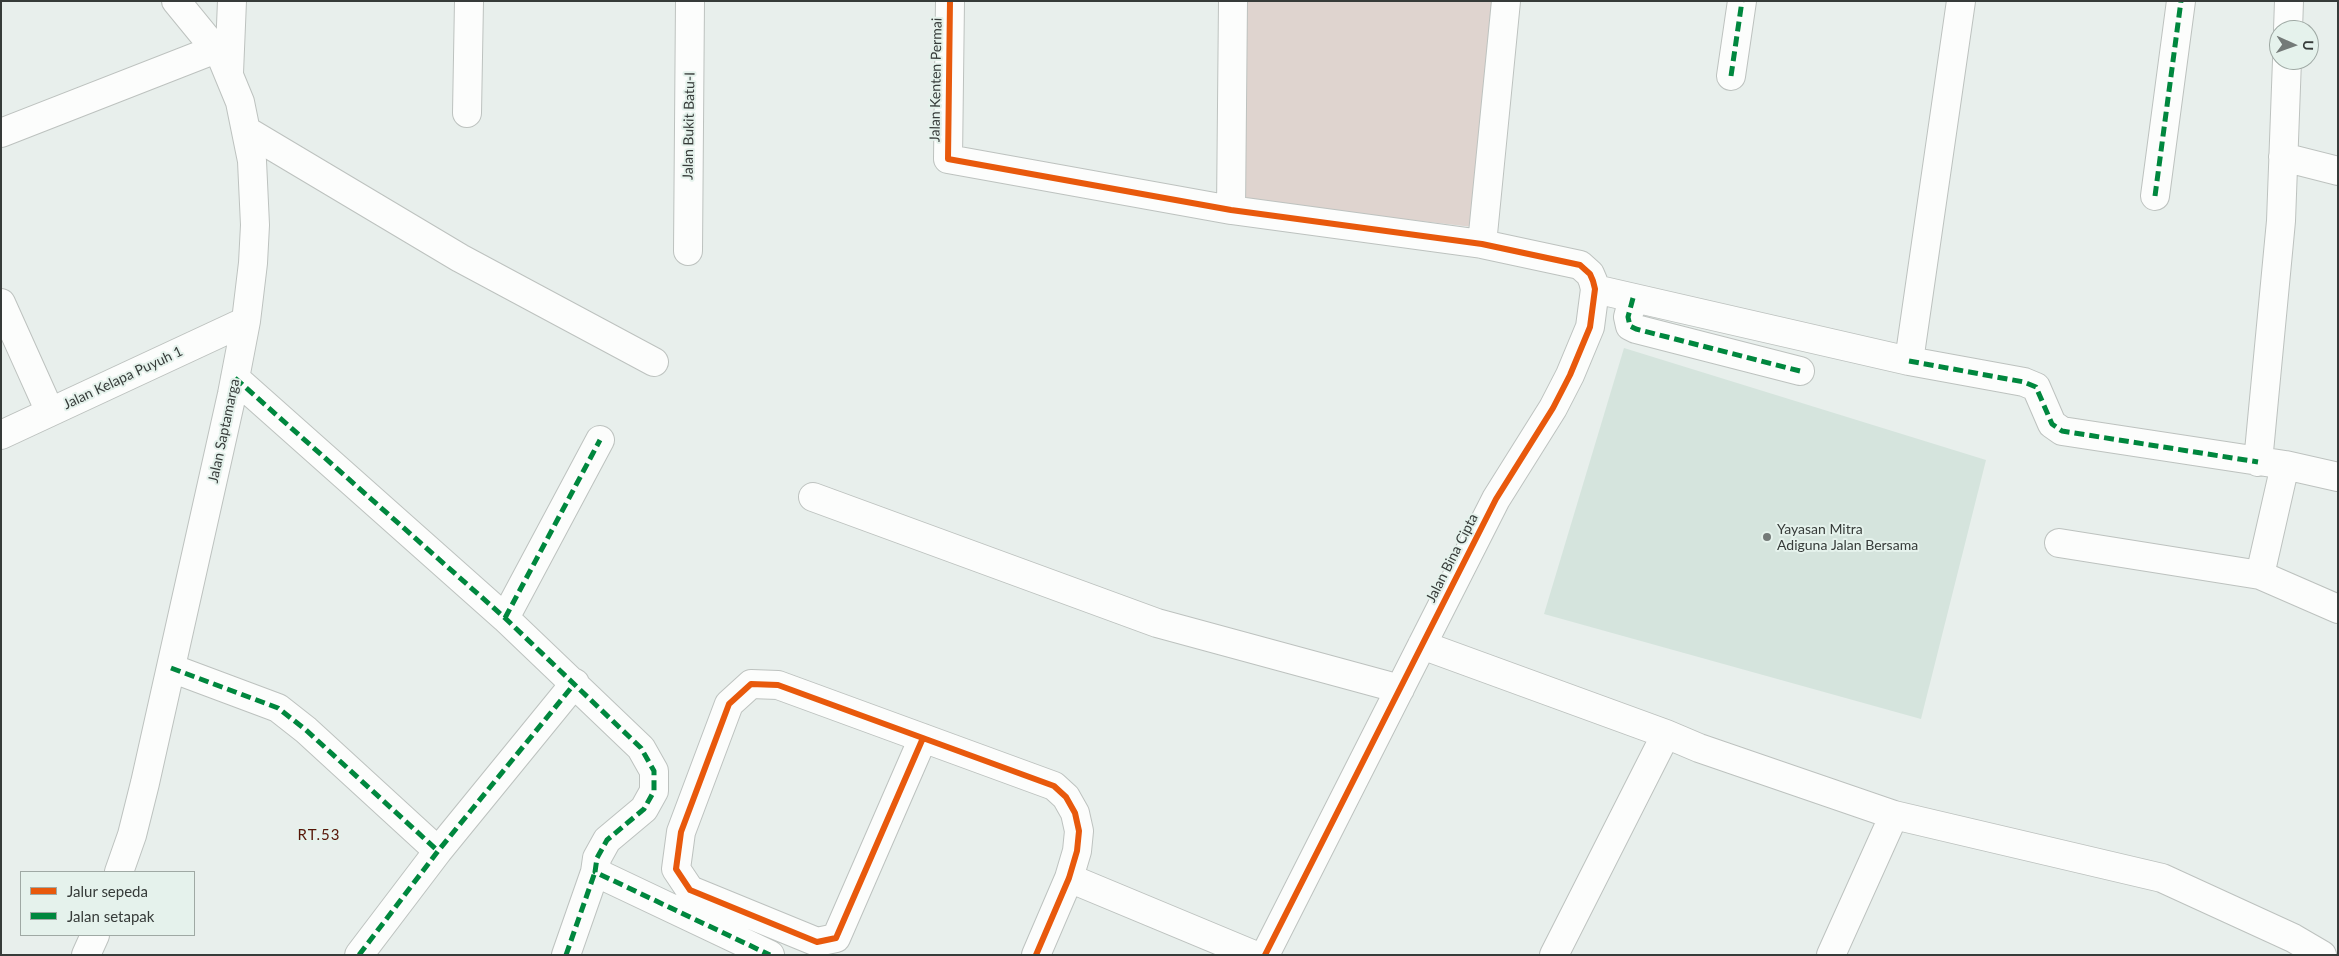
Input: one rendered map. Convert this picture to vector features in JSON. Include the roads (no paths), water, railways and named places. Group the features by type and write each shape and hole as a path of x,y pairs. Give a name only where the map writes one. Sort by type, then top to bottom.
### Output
{"street":[{"name":"Jalan Saptamarga","path":"119,871 132,835 171,668 235,378 252,276 254,225 252,161 247,131 229,73 216,49 176,1"},
{"path":"229,73 232,1"},
{"path":"467,114 470,1"},
{"name":"Jalan Bukit Batu-I","path":"688,250 690,1"},
{"name":"Jalan Kenten Permai","path":"950,1 948,159 1231,210"},
{"path":"1233,1 1231,210 1482,244 1580,265 1590,274 1595,290 1909,361 2024,382 2036,387 2052,424 2062,430 2285,465 2338,477"},
{"path":"1482,244 1506,1"},
{"path":"1731,76 1742,1"},
{"path":"1909,361 1962,1"},
{"path":"2155,196 2181,1"},
{"path":"2288,20 2289,1"},
{"path":"1,133 216,49"},
{"path":"2258,462 2281,221 2287,70"},
{"path":"247,131 460,258 654,362"},
{"path":"2283,157 2338,171"},
{"name":"Jalan Bina Cipta","path":"1265,955 1496,499 1554,408 1590,327 1595,290"},
{"path":"1634,298 1628,317 1630,326 1636,329 1800,371"},
{"path":"1,302 50,412"},
{"name":"Jalan Kelapa Puyuh 1","path":"1,435 246,321"},
{"path":"235,378 505,618 641,748 654,771 654,791 644,810 607,840 597,858 595,872 566,955"},
{"path":"505,618 600,440"},
{"path":"2260,575 2285,465"},
{"path":"813,497 1157,623 1400,689"},
{"path":"2059,543 2260,575 2338,609"},
{"path":"1422,645 1666,734 1699,748 1894,816 2162,878 2293,938 2322,955"},
{"path":"171,668 278,708 306,730 438,851"},
{"path":"359,955 438,851 575,683"},
{"path":"923,738 836,938 817,942 690,890 676,869 681,832 729,704 751,684 778,685 923,738 1054,786 1060,792 1075,813 1079,831 1077,851 1069,878 1036,955"},
{"path":"1554,955 1666,734"},
{"path":"1831,955 1894,816"},
{"path":"595,872 770,955"},
{"path":"1069,878 1254,955"},
{"path":"86,955 95,936"}],"place":[{"name":"Yayasan Mitra Adiguna Jalan Bersama","path":"1767,537"}],"district":[{"name":"RT.53","path":"319,835"}]}
